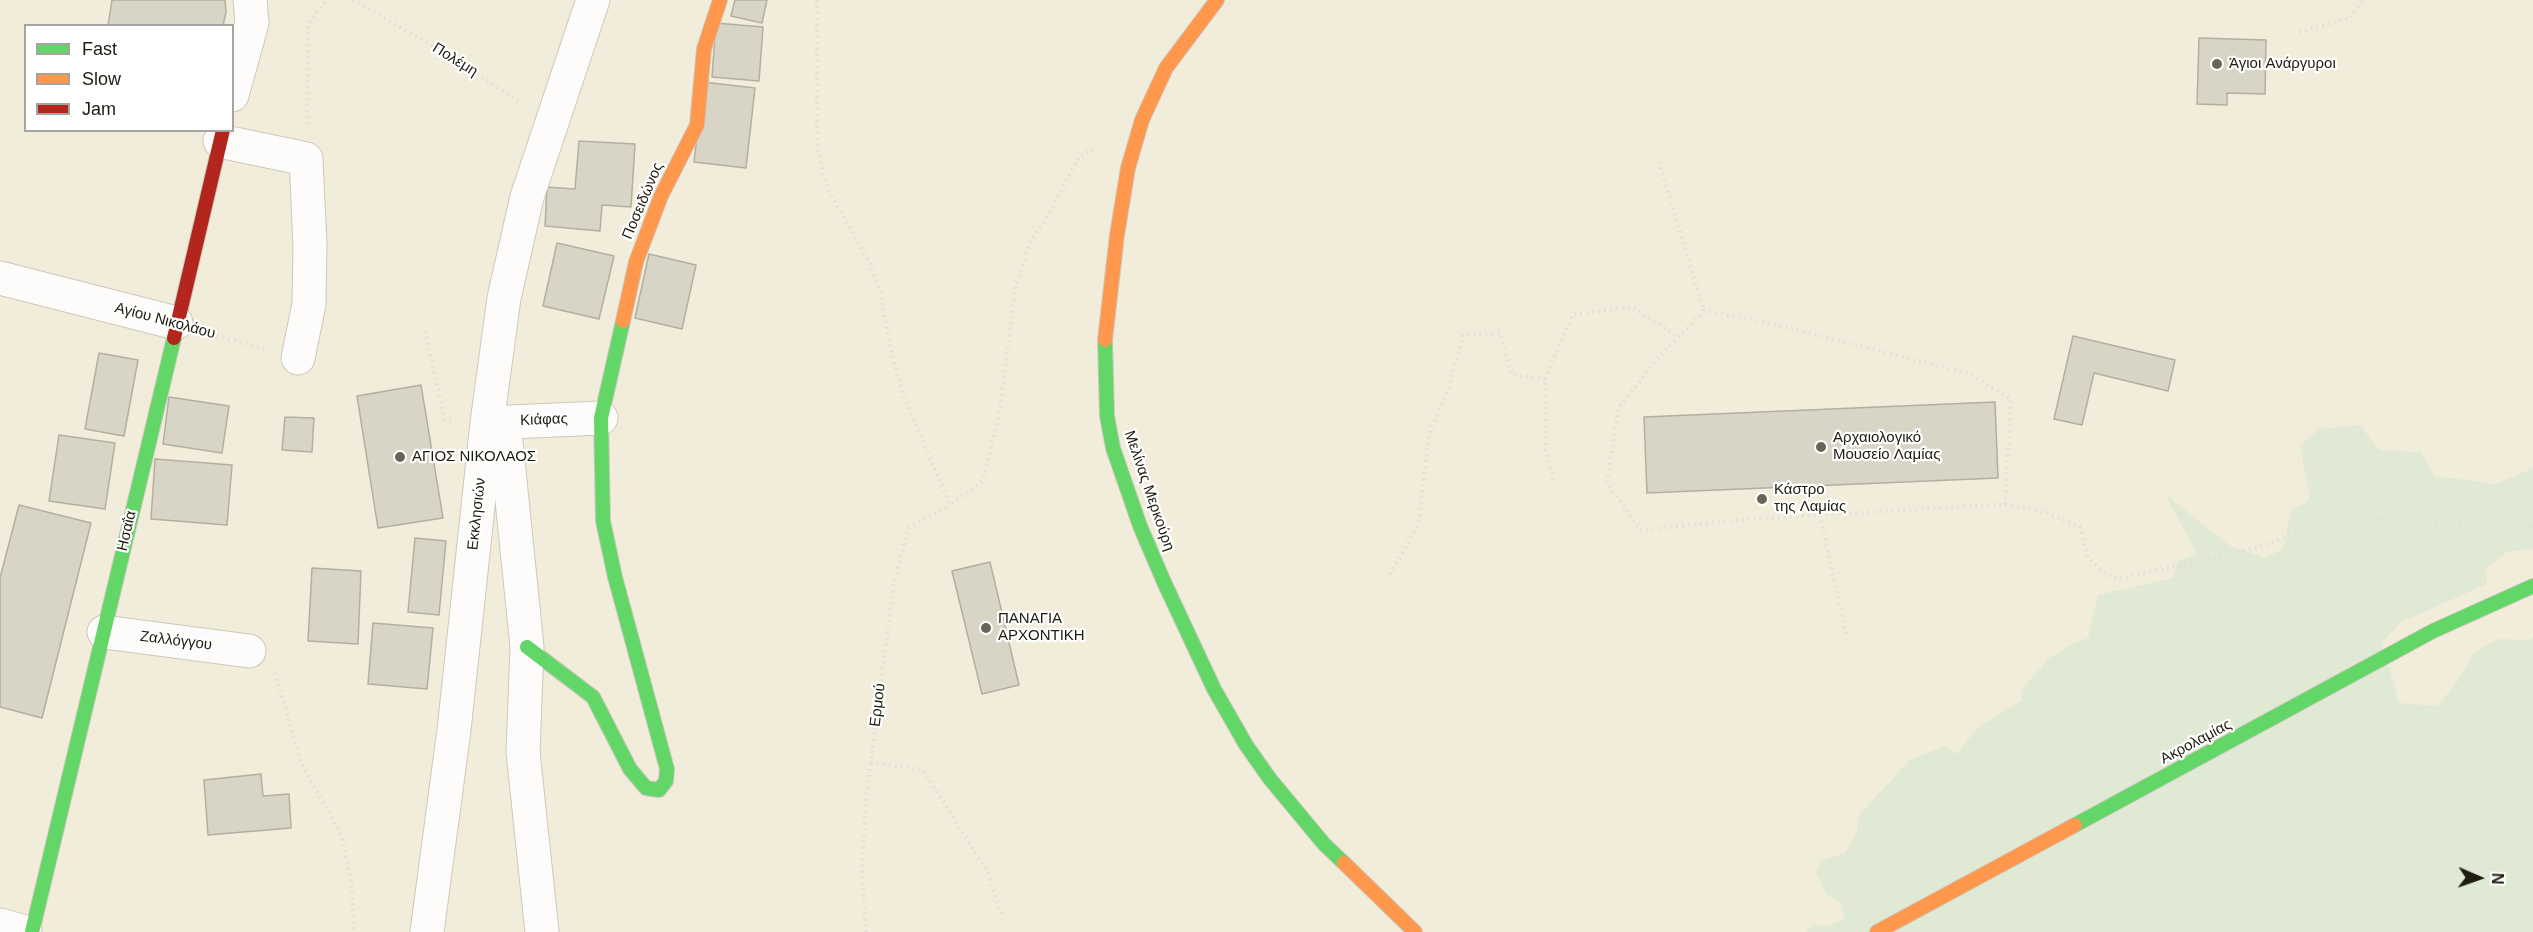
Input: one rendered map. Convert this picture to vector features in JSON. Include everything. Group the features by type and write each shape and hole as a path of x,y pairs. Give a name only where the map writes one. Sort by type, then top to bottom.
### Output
{"street":[{"path":"234,88 252,23 250,0"},
{"name":"Εκκλησιών","path":"427,932 495,422 510,268 527,197 593,0"},
{"name":"Ποσειδώνος","path":"527,647 593,697 630,769 646,788 659,790 666,781 667,769 615,577 603,521 601,418 636,262 661,196 697,125 704,49 720,0"},
{"name":"Μελίνας Μερκούρη","path":"1217,0 1166,68 1142,120 1132,155 1117,235 1104,352 1107,416 1113,448 1140,526 1214,689 1246,745 1269,779 1324,844 1415,932"},
{"path":"221,136 306,159 310,245 309,304 298,358"},
{"name":"Ησαΐα","path":"32,932 221,136"},
{"name":"Αγίου Νικολάου","path":"0,278 176,323"},
{"name":"Κιάφας","path":"495,422 601,418"},
{"path":"495,422 527,647 523,752 542,932"},
{"name":"Ακρολαμίας","path":"1877,932 2433,631 2533,586"},
{"name":"Ζαλλόγγου","path":"104,632 261,660"},
{"path":"0,925 25,932"}],"path":[{"path":"306,159 308,24 327,0"},
{"name":"Πολέμη","path":"353,0 452,57 553,124"},
{"path":"817,0 817,147 827,188 870,263 880,290 891,355 903,394 950,505"},
{"path":"2299,32 2350,18 2363,0"},
{"name":"Ερμού","path":"866,932 862,871 871,762 892,588 908,528 950,505 983,481 1000,410 1015,289 1031,238 1046,220 1079,157 1091,150 1132,155"},
{"path":"1659,162 1704,311"},
{"path":"1553,480 1546,450 1545,379 1573,314 1632,307 1678,337"},
{"path":"1704,311 1656,360 1618,409 1607,483 1640,530 1737,519 2005,504 2046,512 2080,527 2088,558 2107,575 2117,579 2257,548 2332,519 2384,518 2472,527 2533,526"},
{"path":"1704,311 1766,322 1970,374 2011,399 2005,504"},
{"name":"Αγίου Νικολάου","path":"176,323 298,358"},
{"path":"425,331 445,420 495,422"},
{"path":"1390,574 1419,523 1429,434 1448,390 1463,335 1500,333 1512,375 1545,379"},
{"path":"1820,515 1846,634"},
{"path":"261,660 301,763 342,836 352,887 355,917 353,932"},
{"path":"871,762 923,770 987,871 1002,915"}],"green space":[{"path":"2360,425 2379,450 2420,452 2435,476 2496,484 2533,468 2533,549 2507,552 2485,569 2487,584 2401,622 2382,642 2399,703 2437,706 2457,682 2474,652 2499,639 2531,640 2533,638 2533,932 1806,932 1814,925 1829,926 1845,919 1840,902 1826,894 1816,873 1820,861 1845,853 1857,833 1859,815 1910,760 1945,746 1956,754 1979,727 2022,700 2021,691 2048,659 2070,645 2088,638 2098,595 2173,578 2178,561 2197,554 2165,494 2230,546 2265,558 2283,549 2291,511 2310,499 2300,446 2319,429"}],"building":[{"path":"112,0 225,0 223,24 108,24"},
{"path":"735,0 767,0 762,23 731,16"},
{"path":"716,23 763,27 759,81 712,77"},
{"path":"2199,38 2266,40 2265,94 2227,93 2227,105 2197,104"},
{"path":"703,82 755,88 746,168 694,162"},
{"path":"579,141 635,144 631,207 602,205 600,231 545,226 547,187 575,189"},
{"path":"557,243 614,256 599,319 543,306"},
{"path":"649,254 696,265 682,329 635,318"},
{"path":"2073,336 2175,360 2168,391 2094,373 2082,425 2054,419"},
{"path":"99,353 138,360 124,436 85,429"},
{"name":"ΑΓΙΟΣ ΝΙΚΟΛΑΟΣ","path":"421,385 443,518 378,528 357,396"},
{"path":"169,397 229,406 222,453 163,444"},
{"name":"Αρχαιολογικό Μουσείο Λαμίας","path":"1995,402 1998,478 1647,493 1644,417"},
{"path":"285,417 314,418 312,452 282,450"},
{"path":"59,435 115,443 105,509 49,501"},
{"path":"155,459 232,465 227,525 151,519"},
{"path":"19,505 91,523 42,718 0,707 0,578"},
{"path":"415,538 446,541 439,615 408,612"},
{"name":"ΠΑΝΑΓΙΑ ΑΡΧΟΝΤΙΚΗ","path":"990,562 1019,685 982,694 952,571"},
{"path":"312,568 361,571 358,644 308,641"},
{"path":"373,623 433,628 427,689 368,684"},
{"path":"261,774 263,796 289,794 291,828 208,835 204,780"}],"traffic: fast":[{"path":"527,647 593,697 630,769 646,788 659,790 666,781 667,769 615,577 603,521 601,418 623,321"},
{"path":"32,932 174,338"},
{"path":"1105,340 1107,416 1113,448 1140,526 1164,582 1214,689 1246,745 1270,779 1324,844 1344,863"},
{"path":"2075,825 2433,631 2533,586"}],"traffic: slow":[{"path":"623,321 636,262 661,196 697,125 704,49 720,0"},
{"path":"1105,340 1117,235 1128,168 1142,120 1166,68 1217,0"},
{"path":"1877,932 2075,825"},
{"path":"1344,863 1415,932"}],"traffic: jam":[{"path":"174,338 223,132"}],"place":[{"name":"Άγιοι Ανάργυροι","path":"2217,64"},
{"name":"Αρχαιολογικό Μουσείο Λαμίας","path":"1821,447"},
{"name":"ΑΓΙΟΣ ΝΙΚΟΛΑΟΣ","path":"400,457"},
{"name":"Κάστρο της Λαμίας","path":"1762,499"},
{"name":"ΠΑΝΑΓΙΑ ΑΡΧΟΝΤΙΚΗ","path":"986,628"}]}
